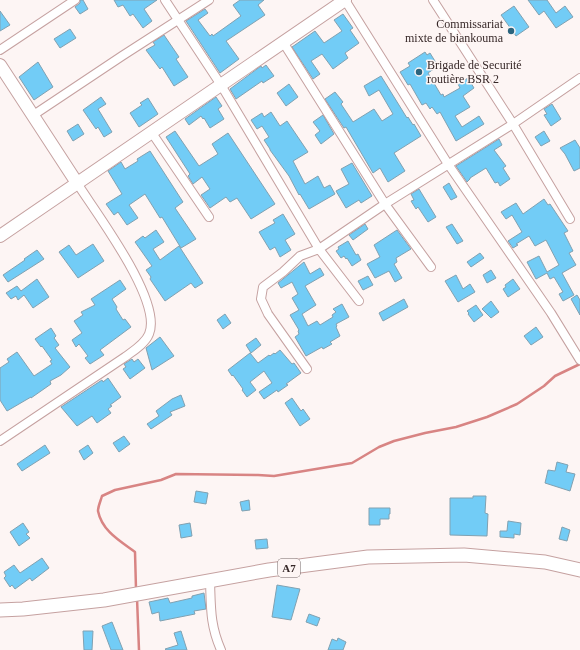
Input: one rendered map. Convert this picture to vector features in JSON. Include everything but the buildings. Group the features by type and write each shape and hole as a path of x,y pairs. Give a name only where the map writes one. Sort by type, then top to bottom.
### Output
{"main road":[{"name":"A7","path":"0,610 23,609 104,600 269,570 368,557 464,556 545,562 580,570"}],"street":[{"path":"0,50 75,0"},
{"path":"164,0 221,85 319,249 359,301"},
{"path":"32,116 208,0"},
{"path":"0,236 345,0 448,164 551,313 580,360"},
{"path":"433,0 513,124 570,219"},
{"path":"283,42 385,204 431,267"},
{"path":"0,65 131,268 142,289 152,318 150,333 142,344 0,441"},
{"path":"307,369 268,314 261,299 263,287 283,272 300,256 319,249 385,204 513,124 580,78"},
{"path":"152,133 209,217"},
{"path":"210,581 211,616 214,634 221,650"}],"waterway":[{"path":"136,589 135,552 112,535 103,524 98,511 102,496 115,490 161,480 176,474 274,476 352,463 379,447 394,441 456,427 487,417 517,404 544,386 555,376 580,364"},
{"path":"137,598 139,650"}],"place":[{"name":"Commissariat mixte de biankouma","path":"511,31"},
{"name":"Brigade de Securité routière BSR 2","path":"419,72"}]}
